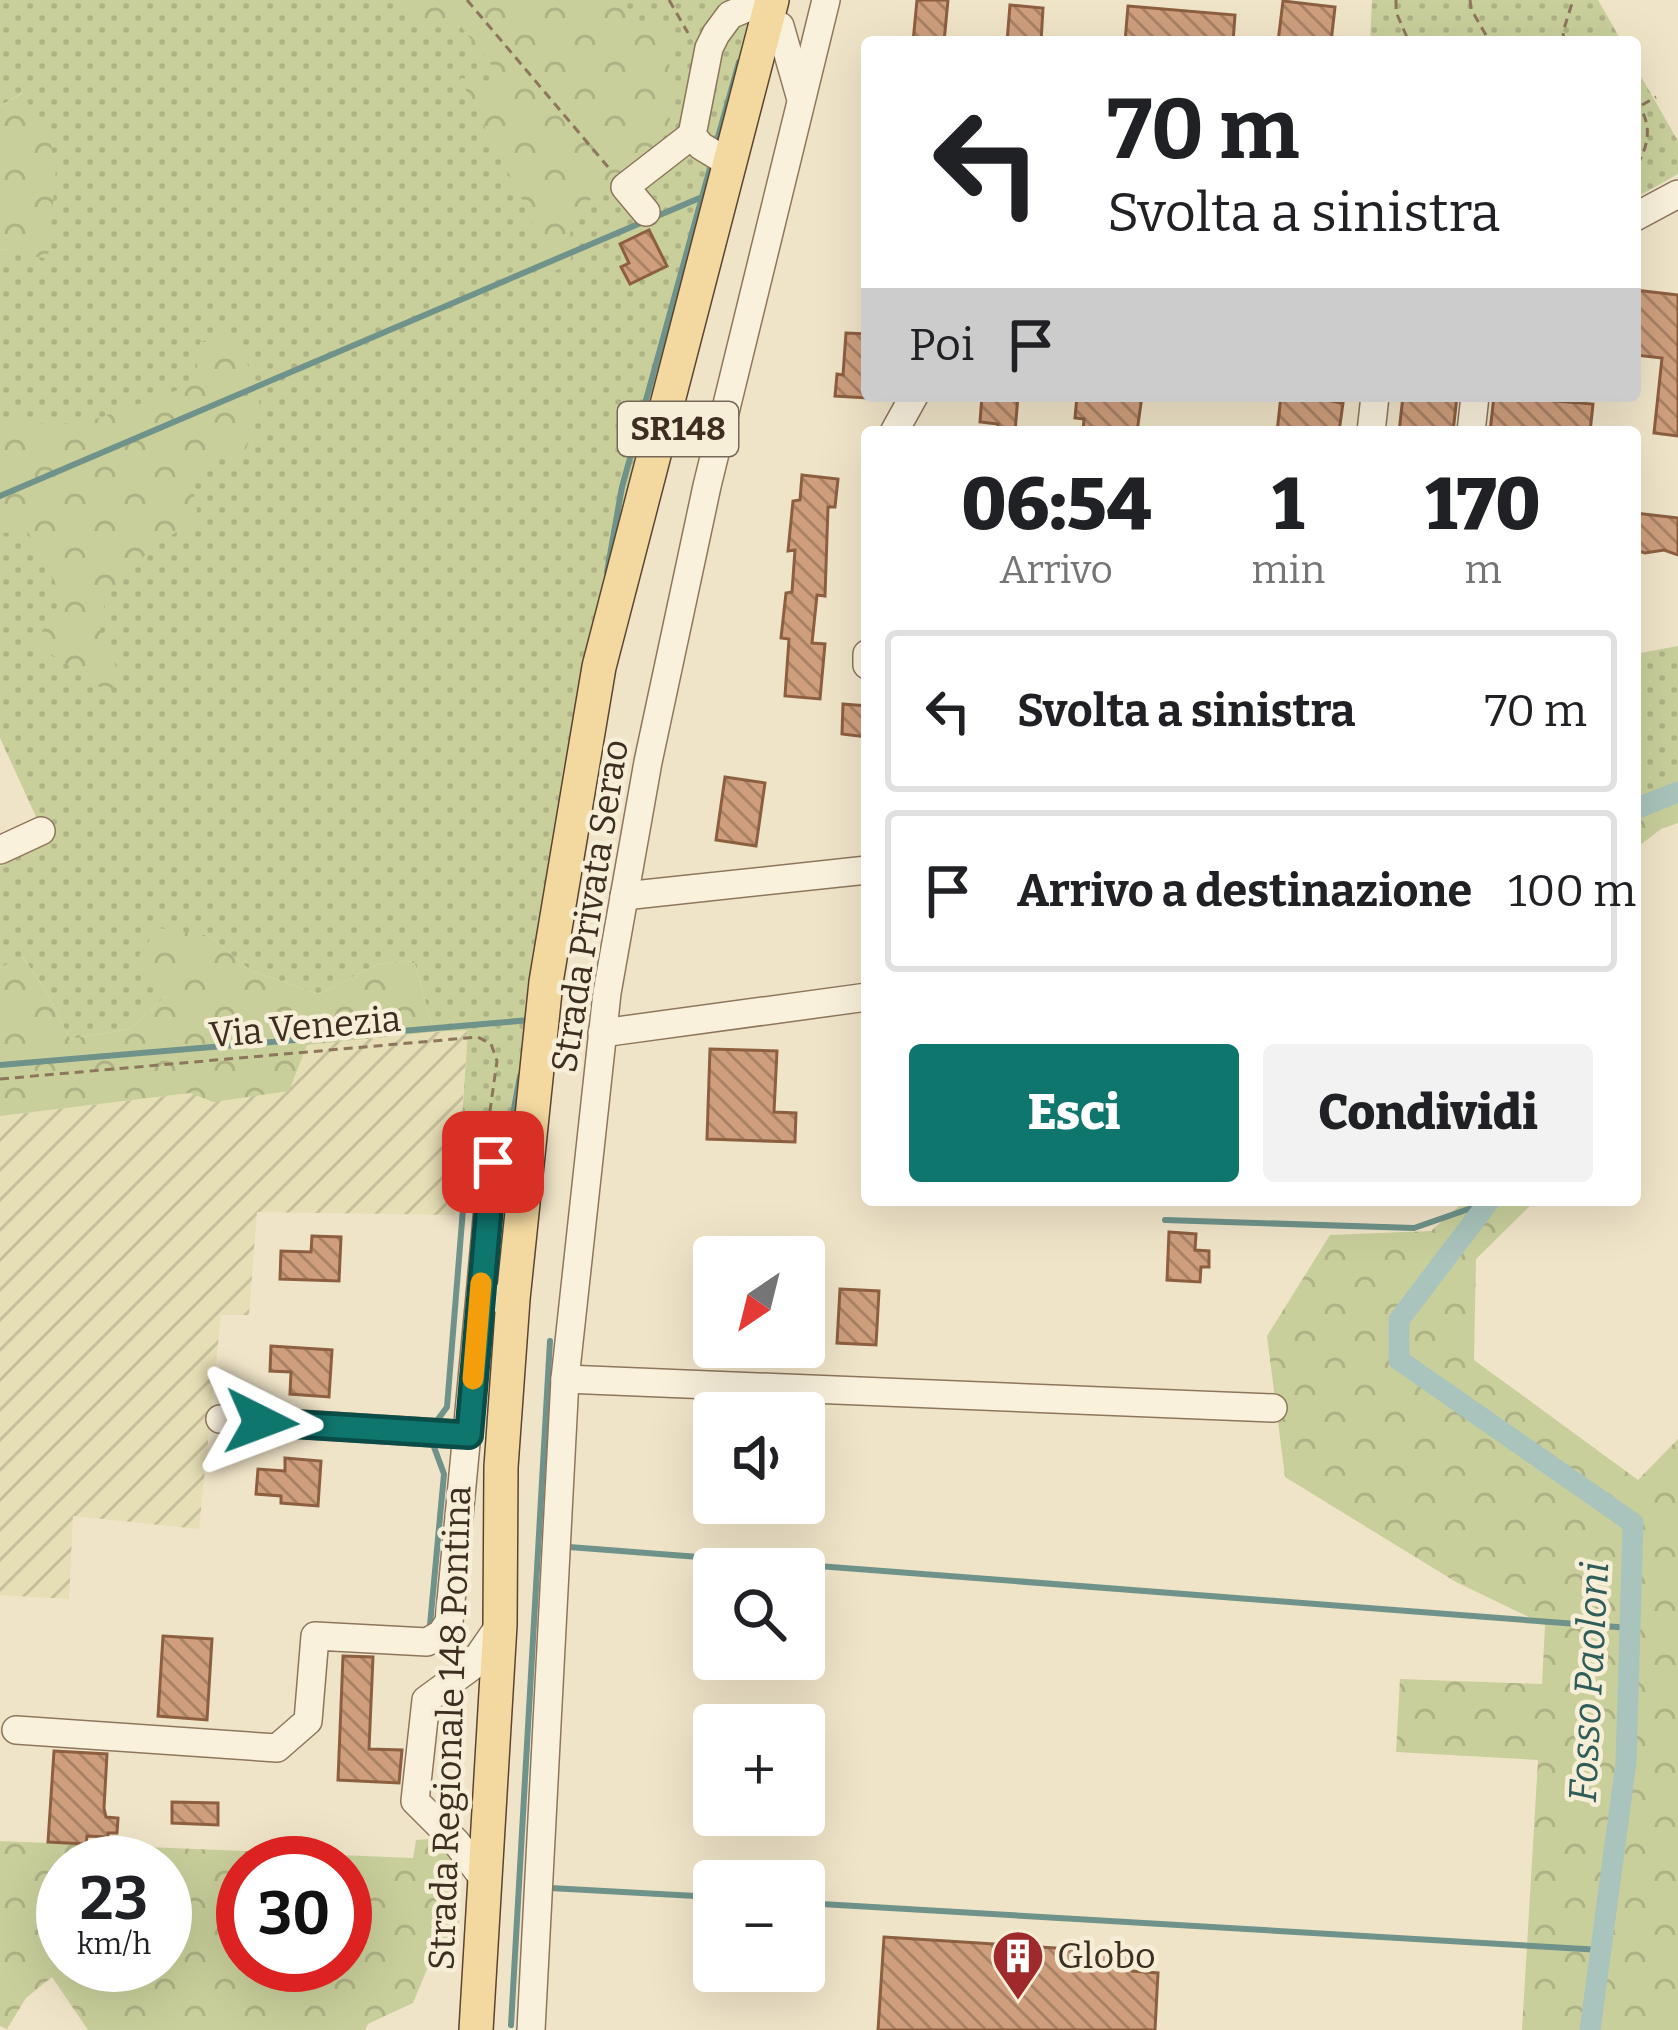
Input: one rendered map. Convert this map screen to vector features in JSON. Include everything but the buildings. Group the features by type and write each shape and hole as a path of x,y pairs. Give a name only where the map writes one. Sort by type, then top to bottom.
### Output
{"main road":[{"name":"Strada Regionale 148 Pontina","path":"476,2030 500,1625 496,1298 509,1165 546,982 599,667 707,148 776,7"},
{"name":"Strada Regionale 148 Pontina","path":"568,857 776,7"}],"street":[{"path":"801,100 826,0"},
{"path":"709,48 730,16 776,7"},
{"name":"Strada Privata Serao","path":"531,2030 565,1378 602,1033 648,762 706,486 801,100 776,7"},
{"name":"Strada Regionale 148 Pontina","path":"707,148 709,48"},
{"path":"646,212 625,187 707,148"},
{"path":"1641,215 1678,194"},
{"path":"0,850 41,831"},
{"path":"624,896 861,871"},
{"path":"602,1033 861,998"},
{"path":"16,1730 278,1748 308,1720 315,1636 428,1642 441,1634 449,1622 469,1435 496,1298"},
{"path":"565,1378 1273,1408"},
{"path":"220,1419 469,1435"},
{"path":"484,1879 415,1801 426,1700 471,1666 500,1625"}],"path":[{"path":"467,0 625,187"},
{"path":"669,0 683,28 709,48"},
{"path":"1396,0 1406,36"},
{"path":"1470,0 1487,36"},
{"path":"1563,36 1573,0"},
{"path":"1641,158 1649,142 1641,106 1656,97"},
{"name":"Via Venezia","path":"0,1079 478,1036 491,1044 497,1061 484,1134 509,1165"}],"shaded area":[{"path":"468,1029 455,1215 257,1212 249,1315 221,1315 199,1529 73,1516 69,1599 0,1595 0,1116 191,1093 213,1102 306,1045"}],"green space":[{"path":"0,0 753,0 617,544 544,912 512,1138 488,1156 459,1162 468,1030 434,1032 414,961 378,964 319,994 251,971 210,936 167,995 130,1029 70,1039 23,957 0,968 0,866 48,843 0,738 0,249 48,258 22,93 0,106"},
{"path":"403,0 622,0 628,19 669,25 670,120 648,162 606,184 570,220 571,265 545,274 530,215 460,78 506,83 459,24 421,30"},
{"path":"1372,0 1598,0 1619,36 1370,36"},
{"path":"1641,76 1678,141 1678,174 1641,195"},
{"path":"23,93 57,157 48,259 0,249 0,106"},
{"path":"227,335 255,378 259,402 253,432 245,451 190,469 198,517 147,553 106,601 102,641 122,675 109,693 35,643 62,598 28,532 0,533 0,423 82,424 195,384 200,342"},
{"path":"1678,646 1678,781 1641,796 1641,653"},
{"path":"1678,781 1678,823 1641,844 1641,796"},
{"path":"158,928 210,936 251,971 319,994 378,964 414,961 434,1032 307,1045 289,1091 213,1102 190,1093 0,1116 0,968 22,956 70,1039 130,1029 167,995 139,955"},
{"path":"1459,1206 1530,1206 1476,1259 1474,1360 1638,1480 1678,1439 1678,2030 1522,2030 1538,1760 1396,1752 1400,1679 1542,1684 1545,1625 1456,1582 1285,1477 1267,1336 1330,1235 1431,1231"},
{"path":"430,1839 449,1847 460,1859 459,1926 428,1967 413,2003 368,2024 365,2030 88,2030 62,1992 192,1992 192,1849 216,1850 216,1992 372,1992 372,1856 413,1858 416,1840"},
{"path":"0,1841 36,1842 36,1990 7,2029 0,2026"}],"waterway":[{"path":"715,148 739,62"},
{"path":"607,572 622,487 712,161"},
{"path":"655,217 702,197"},
{"path":"0,496 643,222"},
{"name":"Fosso Paoloni","path":"1641,807 1678,792"},
{"path":"0,1065 530,1020"},
{"path":"502,1136 513,1114 520,1076"},
{"path":"436,1422 447,1407 466,1172 477,1149"},
{"path":"1165,1220 1414,1228 1477,1206"},
{"name":"Fosso Paoloni","path":"1485,1206 1399,1320 1399,1360 1633,1523 1626,1763 1590,2030"},
{"path":"511,2025 550,1341"},
{"path":"430,1625 444,1474 434,1447"},
{"path":"569,1547 1630,1628"},
{"path":"550,1888 693,1896"},
{"path":"825,1904 1602,1950"}],"slow traffic":[{"path":"473,1379 481,1283"}],"place":[{"name":"Globo","path":"1018,2002"}],"route":[{"path":"261,1422 469,1435 493,1162"}]}
